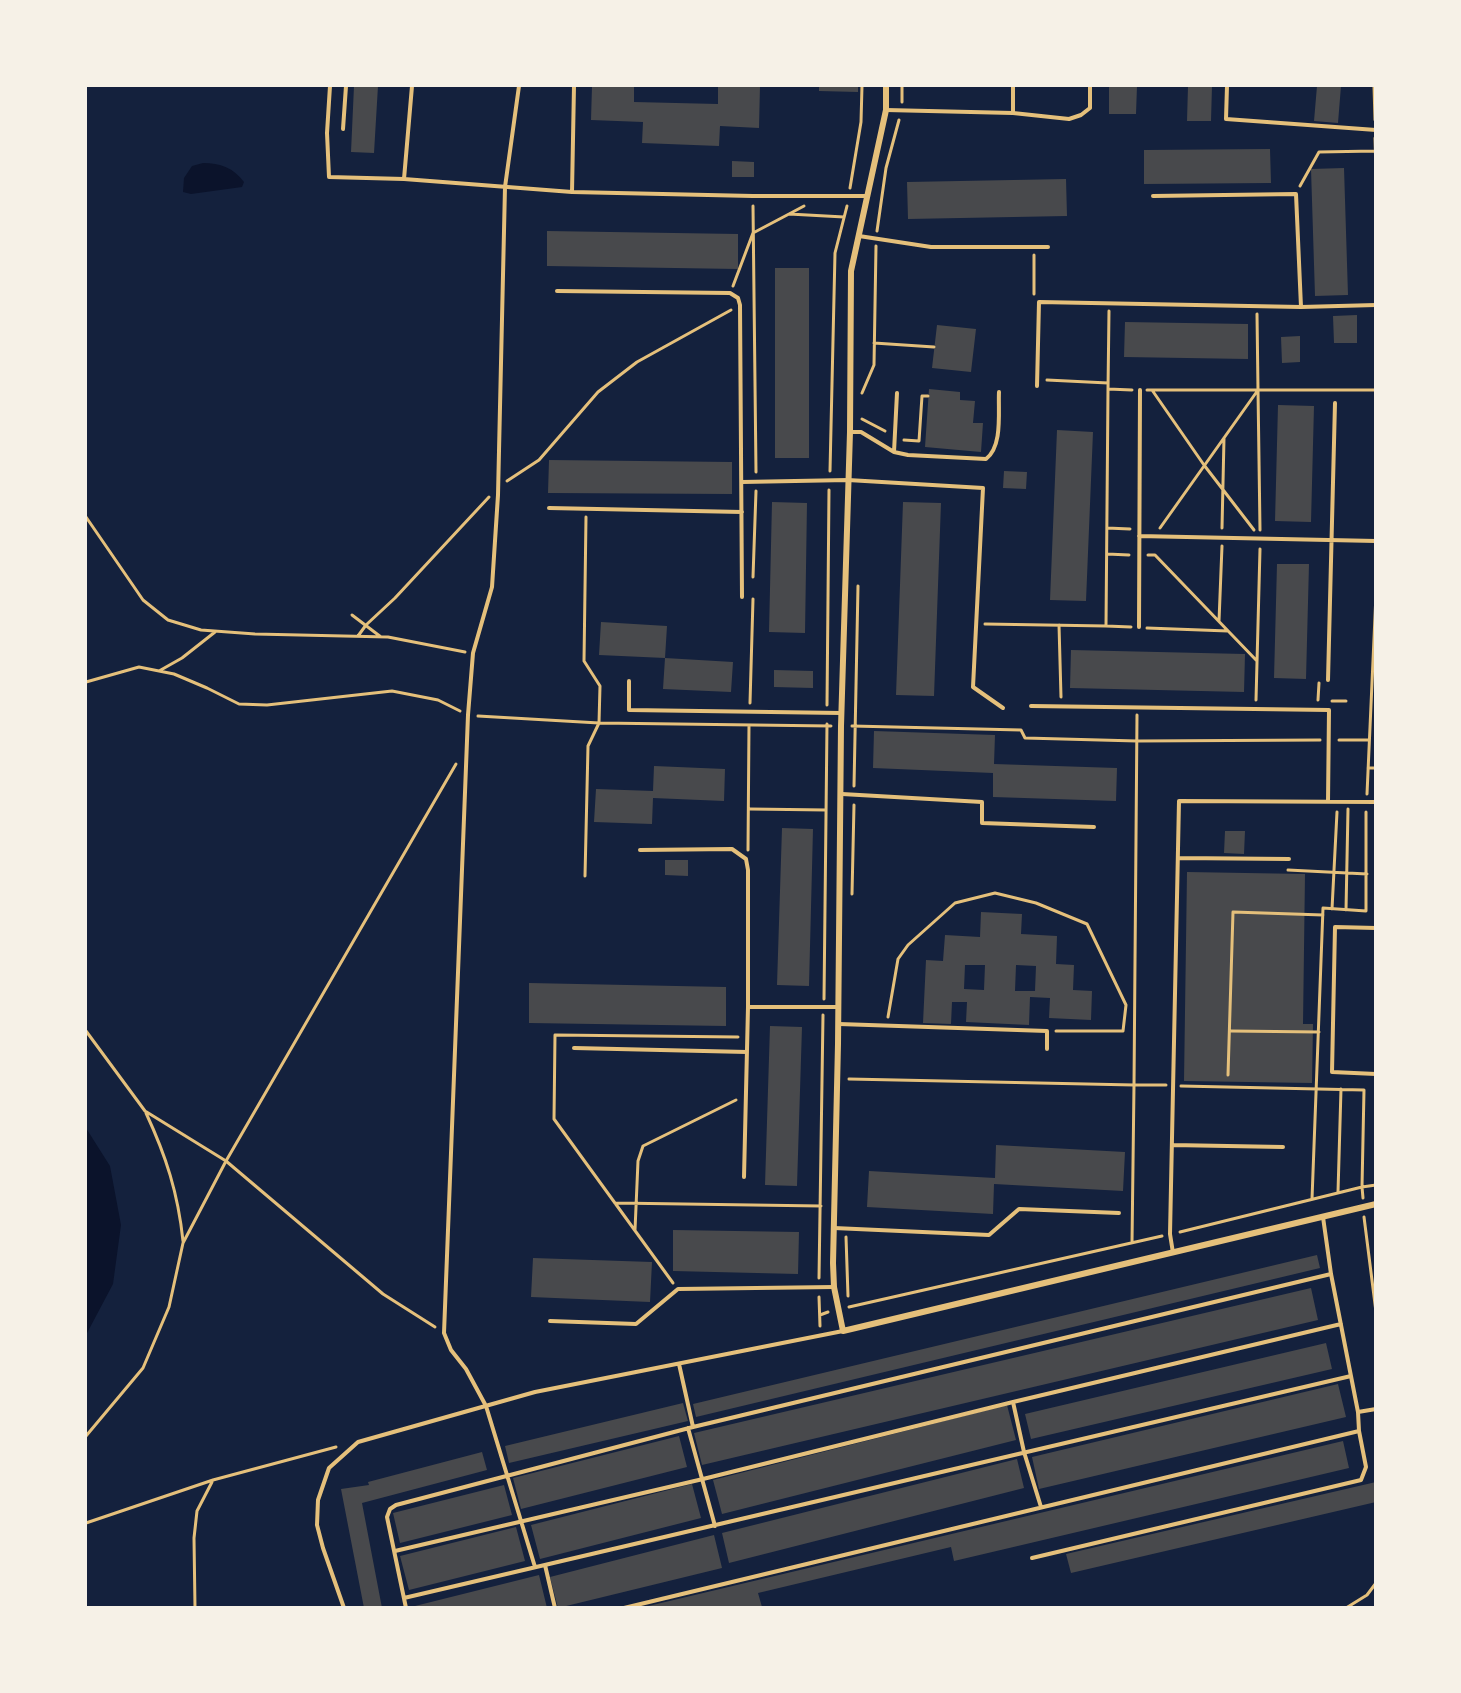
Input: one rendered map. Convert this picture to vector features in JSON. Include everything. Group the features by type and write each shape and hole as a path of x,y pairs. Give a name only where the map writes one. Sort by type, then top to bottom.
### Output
{"street":[{"path":"886,86 885,110 851,272 850,432 842,712 834,1228 834,1287 843,1331 1376,1204"}],"lane":[{"path":"330,86 327,133 328,177 404,179 572,192 753,196 867,195"},
{"path":"343,129 346,86"},
{"path":"404,179 412,86"},
{"path":"519,86 506,187 498,487 492,587 473,653 468,715 444,1333 451,1350 466,1369 486,1406 535,1567"},
{"path":"572,192 574,86"},
{"path":"1013,86 1013,113"},
{"path":"885,110 1013,113 1069,119 1090,108 1090,86"},
{"path":"1227,86 1226,119 1376,130"},
{"path":"1153,196 1296,194 1301,307"},
{"path":"858,236 931,247 1048,247"},
{"path":"557,291 730,293 738,298 740,305 742,597"},
{"path":"1037,386 1039,302 1301,307 1376,305"},
{"path":"1139,627 1140,390"},
{"path":"850,432 861,432 894,452 909,455 986,459 993,454 997,439 999,392"},
{"path":"894,452 897,393"},
{"path":"1328,680 1335,403"},
{"path":"742,482 848,480 983,488 973,687 1003,708"},
{"path":"549,508 742,512"},
{"path":"1139,536 1376,541"},
{"path":"629,681 628,710 842,712"},
{"path":"1031,706 1329,710 1328,802"},
{"path":"842,794 982,802 982,823 1094,827"},
{"path":"1173,1253 1170,1234 1179,801 1376,802"},
{"path":"640,849 732,849 746,859 748,870 748,1007 744,1177"},
{"path":"1178,858 1288,859"},
{"path":"1376,928 1335,927 1332,1072 1376,1074"},
{"path":"748,1007 839,1007"},
{"path":"838,1024 1047,1031 1047,1049"},
{"path":"574,1048 747,1052"},
{"path":"1172,1145 1283,1147"},
{"path":"834,1228 989,1235 1019,1209 1119,1213"},
{"path":"1032,1558 1361,1480 1366,1467 1323,1217"},
{"path":"406,1608 387,1517 390,1509 396,1505 691,1427 1331,1274"},
{"path":"550,1321 636,1324 678,1289 834,1287"},
{"path":"395,1551 1341,1324"},
{"path":"344,1608 317,1525 318,1500 329,1468 358,1442 535,1392 843,1331"},
{"path":"679,1364 702,1479 715,1526"},
{"path":"404,1598 1351,1376"},
{"path":"1013,1402 1024,1452 1041,1507"},
{"path":"1358,1412 1376,1409"},
{"path":"624,1608 1359,1431"},
{"path":"545,1565 555,1608"}],"path":[{"path":"862,400 862,391 874,365 876,240 886,168 902,111 902,86"},
{"path":"1296,194 1319,152 1375,151"},
{"path":"730,293 753,233 789,214 844,217"},
{"path":"1034,248 1034,303 1039,302"},
{"path":"1106,626 1109,304"},
{"path":"358,636 498,487 539,460 598,392 637,363 740,305"},
{"path":"1257,306 1261,539 1256,700 1266,700"},
{"path":"874,343 934,347"},
{"path":"1037,380 1108,382"},
{"path":"1108,389 1376,390"},
{"path":"1152,390 1204,465 1261,539"},
{"path":"1107,528 1159,530 1258,390"},
{"path":"861,432 862,410"},
{"path":"919,441 925,442"},
{"path":"585,876 588,746 599,723 600,686 584,661 587,509"},
{"path":"86,518 143,600 168,620 201,630 381,637 473,653"},
{"path":"1107,554 1155,555 1257,661"},
{"path":"852,902 858,586"},
{"path":"1367,898 1366,802 1376,594"},
{"path":"352,615 381,637"},
{"path":"977,624 1228,631"},
{"path":"1059,626 1060,697 1071,697"},
{"path":"158,671 182,658 216,631"},
{"path":"86,682 139,667 174,674 239,704 267,705 392,691 438,700 468,715 599,723 826,726"},
{"path":"1308,701 1346,701"},
{"path":"1132,1243 1137,708"},
{"path":"855,727 1021,730 1025,738 1137,741 1369,740"},
{"path":"86,1436 143,1368 169,1306 183,1243 226,1161 456,764"},
{"path":"1368,768 1376,768"},
{"path":"1332,909 1338,802"},
{"path":"1346,910 1348,802"},
{"path":"749,809 826,810"},
{"path":"1278,870 1367,874"},
{"path":"887,1025 898,959 908,945 955,903 995,893 1036,903 1087,924 1126,1005 1123,1031 1047,1031"},
{"path":"1228,1075 1233,912 1323,915"},
{"path":"86,1031 145,1111 174,1183 183,1243"},
{"path":"1230,1031 1319,1032"},
{"path":"678,1289 554,1119 555,1035 747,1037"},
{"path":"849,1079 1364,1090 1362,1186"},
{"path":"1338,1192 1341,1089"},
{"path":"635,1230 638,1161 643,1146 746,1096"},
{"path":"145,1111 226,1161 383,1294 444,1333"},
{"path":"846,1228 849,1307 1132,1243 1362,1186 1376,1185"},
{"path":"615,1203 820,1206"},
{"path":"1364,1207 1376,1312"},
{"path":"86,1523 213,1480 336,1448"},
{"path":"195,1608 194,1538 197,1511 213,1480"},
{"path":"1346,1608 1367,1595 1376,1583"}],"water":[{"path":"203,163 221,165 231,170 244,182 242,187 191,194 183,192 184,178 192,166"},
{"path":"86,1128 110,1166 121,1225 113,1284 86,1335"}],"building":[{"path":"354,86 378,86 374,153 351,152"},
{"path":"592,86 634,86 634,102 718,104 718,86 760,86 759,128 720,126 719,146 642,143 643,122 591,120"},
{"path":"819,86 858,86 858,92 819,91"},
{"path":"1109,86 1137,86 1136,114 1109,114"},
{"path":"1188,86 1212,86 1211,121 1187,121"},
{"path":"1317,86 1341,86 1338,123 1314,121"},
{"path":"1270,149 1271,183 1144,184 1144,150"},
{"path":"732,161 754,162 754,177 732,177"},
{"path":"1344,168 1348,295 1315,296 1311,169"},
{"path":"1066,179 1067,216 908,219 907,182"},
{"path":"547,231 738,234 738,269 547,266"},
{"path":"775,268 809,268 809,458 775,458"},
{"path":"1357,315 1357,343 1334,343 1333,316"},
{"path":"1125,322 1248,324 1248,359 1124,357"},
{"path":"937,325 976,329 971,372 932,368"},
{"path":"1300,336 1300,362 1282,363 1281,337"},
{"path":"929,389 960,392 960,400 975,401 973,423 983,423 981,452 925,447"},
{"path":"1278,405 1314,406 1311,522 1275,521"},
{"path":"1057,430 1093,432 1086,601 1050,600"},
{"path":"549,460 732,462 732,494 548,493"},
{"path":"1004,471 1027,472 1026,489 1003,488"},
{"path":"772,502 807,503 805,633 769,632"},
{"path":"903,502 941,503 934,696 896,695"},
{"path":"1277,564 1309,564 1306,679 1274,678"},
{"path":"601,622 667,626 665,658 599,655"},
{"path":"1071,650 1245,654 1244,692 1070,688"},
{"path":"665,658 733,662 731,692 663,689"},
{"path":"774,670 813,671 813,688 774,687"},
{"path":"874,731 995,735 994,764 1117,768 1116,801 993,797 993,773 873,768"},
{"path":"654,766 725,769 724,801 653,798 652,824 594,822 596,789 653,791"},
{"path":"782,828 813,829 809,986 777,985"},
{"path":"1225,831 1245,831 1244,854 1224,853"},
{"path":"665,860 688,860 688,876 665,875"},
{"path":"1187,872 1305,874 1303,1024 1313,1024 1312,1083 1184,1081"},
{"path":"981,912 1022,914 1021,934 1057,936 1056,964 1074,965 1073,990 1092,991 1091,1020 1049,1018 1050,998 1030,997 1029,1025 966,1022 967,1002 952,1002 951,1024 923,1023 926,960 943,961 945,935 980,937","holes":["965,965 985,965 984,990 964,989","1016,965 1036,966 1035,991 1015,991"]},
{"path":"529,983 726,987 726,1026 529,1023"},
{"path":"770,1026 802,1027 797,1186 765,1185"},
{"path":"996,1145 1125,1152 1123,1191 994,1184 993,1214 867,1207 869,1171 995,1178"},
{"path":"673,1230 799,1232 798,1274 673,1271"},
{"path":"1317,1255 1320,1268 696,1417 693,1404"},
{"path":"533,1258 652,1262 650,1302 531,1297"},
{"path":"1311,1288 1318,1320 702,1465 694,1433"},
{"path":"1326,1343 1332,1369 1031,1439 1025,1414"},
{"path":"1338,1384 1346,1417 1039,1489 1032,1457"},
{"path":"683,1403 688,1421 509,1463 505,1446"},
{"path":"1007,1405 1016,1440 722,1514 713,1480"},
{"path":"679,1436 687,1467 521,1509 513,1478"},
{"path":"1343,1441 1349,1468 954,1561 951,1547 758,1593 762,1607 760,1608 640,1608"},
{"path":"482,1452 487,1470 362,1503 382,1608 364,1608 341,1489 369,1485 368,1482"},
{"path":"1017,1459 1024,1488 729,1563 722,1533"},
{"path":"1376,1482 1376,1502 1071,1573 1066,1554"},
{"path":"692,1484 701,1518 540,1559 531,1525"},
{"path":"504,1485 512,1515 400,1543 393,1513"},
{"path":"516,1527 525,1561 409,1590 400,1556"},
{"path":"714,1535 722,1568 558,1608 550,1577"},
{"path":"539,1575 547,1608 411,1608 411,1607"}]}
